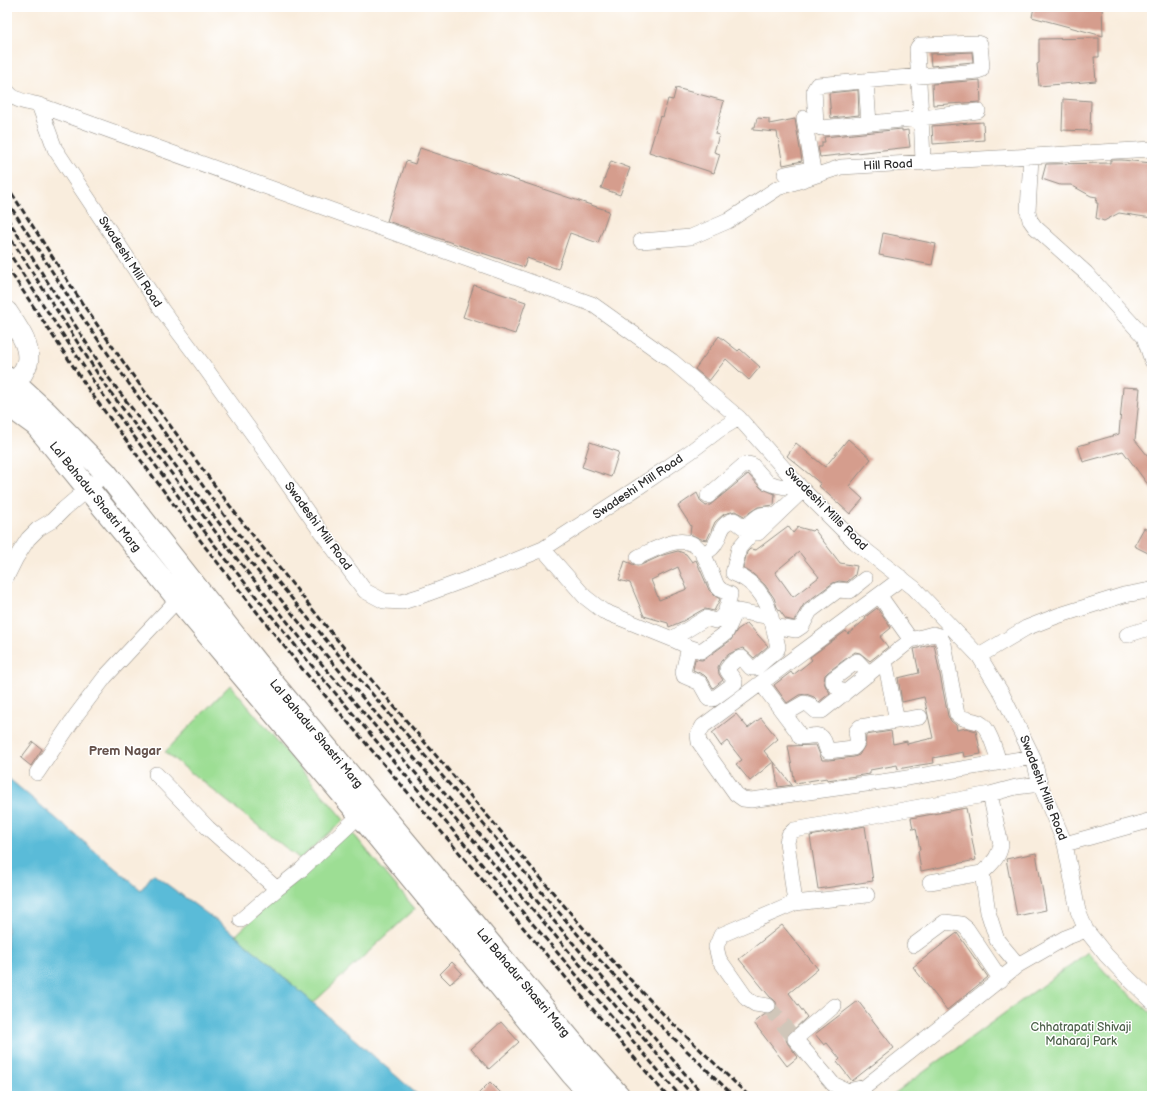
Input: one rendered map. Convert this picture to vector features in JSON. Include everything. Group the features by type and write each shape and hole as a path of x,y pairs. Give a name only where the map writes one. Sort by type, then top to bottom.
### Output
{"main road":[{"name":"Lal Bahadur Shastri Marg","path":"10,386 41,419 106,473 257,664 360,815 396,844"},
{"name":"Lal Bahadur Shastri Marg","path":"7,404 41,419 88,488 178,599 311,742 579,1067 619,1096"},
{"name":"Lal Bahadur Shastri Marg","path":"579,1067 592,1096"}],"street":[{"path":"923,163 921,118 919,76 817,85 814,90 816,123 817,126 822,128 921,118 978,111"},
{"path":"866,80 870,123"},
{"name":"Swadeshi Mills Road","path":"7,90 10,95 18,100 39,105 592,304 672,361 739,418 800,487 855,542 914,588 979,656 1002,694 1033,756 1040,784 1065,844 1078,911 1086,930 1111,960 1152,1001"},
{"name":"Swadeshi Mill Road","path":"39,105 56,149 162,310 256,438 319,529 365,591 384,601 402,602 492,570 543,549 634,490 690,452 719,430 739,418"},
{"path":"785,174 813,172 804,118"},
{"name":"Hill Road","path":"641,240 691,237 728,221 778,188 813,172 841,167 1152,149"},
{"path":"1031,157 1028,211 1030,220 1035,227 1086,273 1144,337 1152,361"},
{"path":"7,312 19,330 28,355 26,364 10,386"},
{"path":"708,496 748,464 752,465 767,482 785,487 800,487"},
{"path":"7,576 28,539 38,529 53,520 64,508 106,473"},
{"path":"543,549 584,597 604,611 701,651 726,633 731,610 730,594 733,572 739,548 748,530 760,515 769,514 776,516 800,487"},
{"path":"703,554 714,547 720,531 732,521 734,520 748,530"},
{"path":"638,557 669,543 683,541 692,544 699,548 703,554 717,586 721,590 730,594"},
{"path":"689,647 683,672 684,676 700,683 706,696 711,700 735,683 727,669 734,662 742,658 751,668 756,668 777,650 778,647 766,601 751,583 744,577 733,572"},
{"path":"731,610 796,630 800,629 810,612 835,592 840,589 850,591 865,578"},
{"path":"902,578 703,726 698,735 699,742 736,794 743,799 752,800 887,781 1033,756"},
{"path":"979,656 1026,628 1057,616 1124,595 1152,590"},
{"path":"879,595 911,640"},
{"path":"37,773 77,714 105,677 178,599"},
{"path":"672,639 706,618 715,621 719,620 731,610"},
{"path":"1127,635 1152,627"},
{"path":"785,714 804,703 808,704 816,712 822,711 911,640 933,634 940,636 944,644 957,714 960,718 980,722 985,726 999,762"},
{"path":"885,661 897,721"},
{"path":"761,682 800,737 805,738 817,735 821,736 824,739 826,749 831,752 853,748 857,745 858,741 856,732 860,727 920,717"},
{"path":"156,774 208,828 277,889"},
{"path":"795,903 787,842 789,835 794,830 990,794 1016,787 1040,784"},
{"path":"930,882 982,873 996,859 1000,852 1001,845 990,794"},
{"path":"241,920 302,868 360,815"},
{"path":"1065,844 1152,820"},
{"path":"982,873 988,912 997,940 1018,965"},
{"path":"768,1006 755,1004 747,999 719,959 716,947 721,935 795,903 867,895"},
{"path":"914,945 945,922 961,924 967,929 1001,980"},
{"path":"834,1006 795,1039 833,1084 848,1091 865,1087 1018,965 1065,938 1086,930"}],"green space":[{"path":"230,685 344,820 300,859 165,752"},
{"path":"351,831 415,909 313,1003 236,935 309,867"},
{"name":"Chhatrapati Shivaji Maharaj Park","path":"1088,952 1105,972 1152,1014 1152,1096 891,1096"}],"water":[{"path":"7,777 141,890 153,874 236,935 419,1096 7,1096"}],"building":[{"path":"1034,7 1102,7 1103,36 1032,17"},
{"path":"1099,38 1099,57 1094,57 1096,81 1039,86 1037,64 1039,63 1039,39"},
{"path":"972,52 973,62 931,66 930,54"},
{"path":"980,80 981,102 933,105 932,84"},
{"path":"676,88 724,101 715,134 719,135 714,152 720,154 714,173 649,152 660,116 663,117 668,99 673,100"},
{"path":"858,90 859,115 831,118 829,93"},
{"path":"1063,99 1091,101 1090,131 1062,130"},
{"path":"757,118 769,119 769,124 795,119 802,161 783,165 777,132 753,130"},
{"path":"983,122 984,140 933,144 932,126"},
{"path":"902,129 902,131 908,130 910,147 820,157 818,147 822,147 822,142 825,142 824,137"},
{"path":"420,148 609,211 598,243 570,233 558,269 527,258 524,267 387,221 406,161 415,164"},
{"path":"1110,160 1152,163 1152,218 1119,213 1104,221 1096,218 1098,203 1096,203 1097,197 1091,196 1071,185 1060,185 1042,179 1046,164 1110,163"},
{"path":"611,161 630,168 620,195 601,188"},
{"path":"883,233 936,244 932,265 879,255"},
{"path":"474,285 526,302 515,334 463,317"},
{"path":"719,336 738,351 740,349 760,367 749,380 726,359 709,381 695,369"},
{"path":"1123,387 1140,388 1135,440 1152,461 1152,490 1123,451 1083,462 1078,446 1119,434"},
{"path":"848,439 871,459 849,486 863,499 850,514 819,486 821,484 787,456 796,443 825,467"},
{"path":"590,442 619,452 611,477 582,467"},
{"path":"748,474 761,488 775,494 774,505 758,507 744,516 735,511 724,514 715,522 707,540 690,534 691,526 678,506 697,493 701,502 706,506 710,505"},
{"path":"788,526 793,533 798,527 812,531 814,529 840,563 857,566 855,575 847,582 839,581 833,583 804,604 794,621 786,619 777,607 774,598 765,585 753,574 743,568 747,552 750,549 756,550","holes":["799,552 819,577 793,597 775,572"]},
{"path":"1144,528 1152,532 1152,555 1134,546"},
{"path":"678,551 686,554 692,562 696,560 709,590 720,599 714,611 705,609 702,610 669,627 668,623 644,616 630,583 619,580 625,561 637,566 663,555","holes":["678,567 687,589 659,600 651,580"]},
{"path":"877,608 891,628 880,637 888,647 870,661 860,653 855,652 828,672 825,675 824,682 830,693 819,702 814,697 806,694 799,695 787,703 774,685 791,672 793,675 812,660 810,657 846,631 848,634 866,619 865,617"},
{"path":"747,623 768,646 754,658 743,648 729,654 721,661 718,667 719,674 723,680 713,688 704,675 693,670 695,659 702,660 706,658 731,640 737,630"},
{"path":"934,644 948,716 956,725 957,730 966,728 976,731 981,754 964,757 963,752 933,758 934,763 898,769 897,765 870,770 870,774 795,783 788,746 816,745 822,760 829,760 859,755 865,745 866,735 891,731 893,744 907,741 907,744 933,738 924,697 902,702 898,678 919,673 914,649"},
{"path":"736,714 748,728 761,718 778,739 764,751 773,762 750,781 736,764 742,760 727,741 721,746 712,733"},
{"path":"33,742 42,749 31,766 21,758"},
{"path":"774,762 792,785 778,787"},
{"path":"966,808 976,860 921,871 918,851 920,850 916,828 913,829 911,818"},
{"path":"865,826 873,881 818,889 810,836"},
{"path":"1036,853 1046,910 1017,916 1006,859"},
{"path":"782,925 818,969 789,993 807,1017 787,1036 786,1040 788,1044 798,1057 787,1066 754,1023 764,1015 775,1012 777,1008 776,1002 770,997 739,959"},
{"path":"957,933 988,977 947,1010 913,967"},
{"path":"452,962 462,973 450,984 440,974"},
{"path":"858,1001 894,1048 852,1081 837,1062 840,1059 827,1043 824,1045 815,1034"},
{"path":"501,1022 519,1042 489,1069 471,1049"},
{"path":"490,1082 504,1096 476,1096"}],"tunnel":[{"path":"768,1006 795,1039"}],"railway":[{"path":"7,186 82,303 131,373 239,518 334,636 602,950 669,1020 749,1096"},
{"path":"7,201 73,304 232,526 326,640 597,957 661,1026 734,1096"},
{"path":"7,218 108,377 226,532 320,648 704,1096"},
{"path":"7,233 105,385 217,534 314,655 693,1096"},
{"path":"7,250 98,388 213,543 307,660 680,1096"},
{"path":"7,267 91,393 206,548 299,665 667,1096"}],"district":[{"name":"Prem Nagar","path":"125,751"}]}
